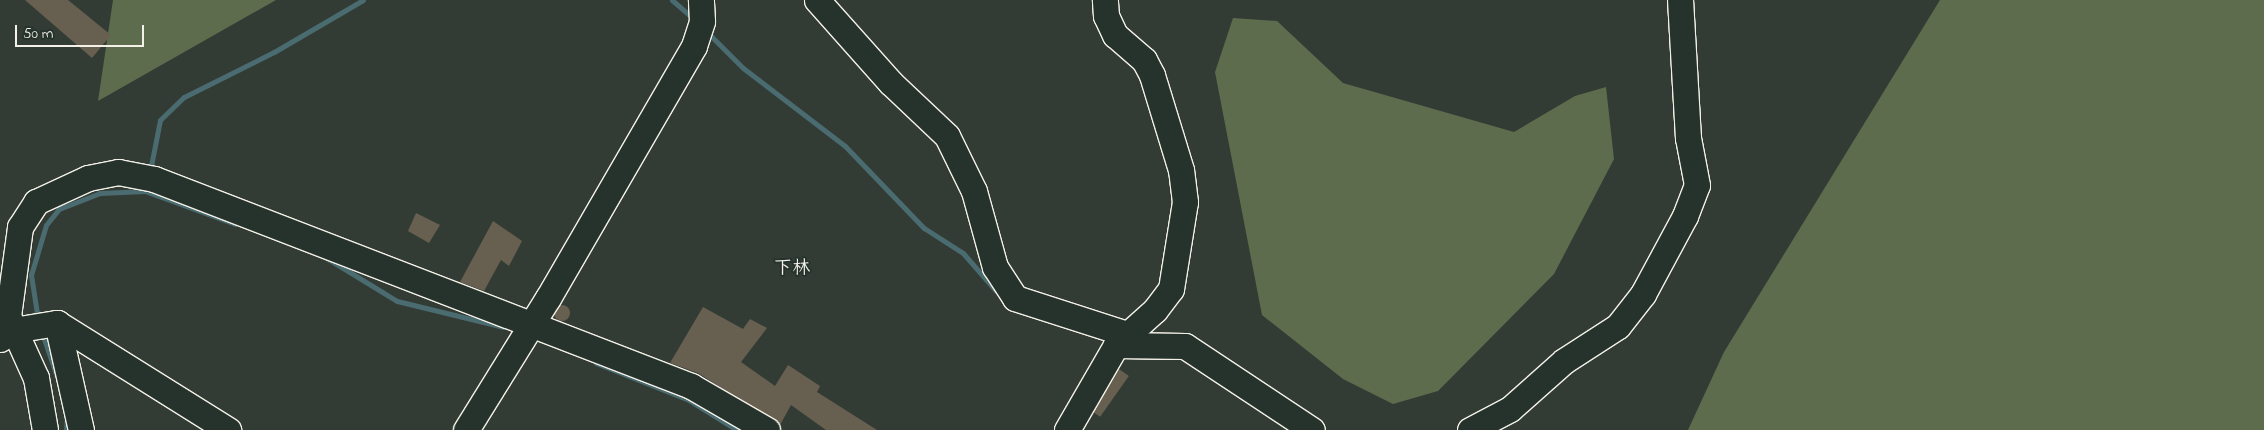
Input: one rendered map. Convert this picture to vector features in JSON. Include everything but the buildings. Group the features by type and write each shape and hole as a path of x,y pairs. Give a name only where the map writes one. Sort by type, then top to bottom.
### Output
{"street":[{"path":"817,0 890,82 947,136 974,191 995,267 1015,298 1122,340 1185,346 1312,430"},
{"path":"1067,430 1122,340 1155,310 1171,289 1185,202 1181,170 1152,75 1144,60 1115,35 1105,0"},
{"path":"1470,430 1510,409 1564,361 1618,326 1643,294 1685,216 1697,185 1688,138 1680,0"},
{"path":"466,430 527,332 694,46 700,17"},
{"path":"228,430 8,316 25,213 36,202 88,178 118,172 148,177 527,332 692,386 767,430"},
{"path":"29,328 45,430"},
{"path":"29,328 81,430"}],"green space":[{"path":"113,0 276,0 98,101"},
{"path":"1940,0 2264,0 2264,430 1688,430 1724,352"},
{"path":"1233,18 1277,21 1343,83 1514,132 1575,96 1606,87 1614,159 1554,274 1438,391 1393,404 1343,379 1262,315 1215,72"}],"waterway":[{"path":"150,171 160,120 184,97 274,52 363,0"},
{"path":"672,0 693,18"},
{"path":"706,31 743,68 845,146 924,228 963,253 996,291"},
{"path":"38,320 31,275 46,225 59,209 100,193 145,191 235,224"},
{"path":"325,257 397,301 504,327"},
{"path":"42,333 57,377"},
{"path":"596,363 687,399 737,430"},
{"path":"66,430 67,416"}],"district":[{"name":"下林","path":"792,269"}]}
